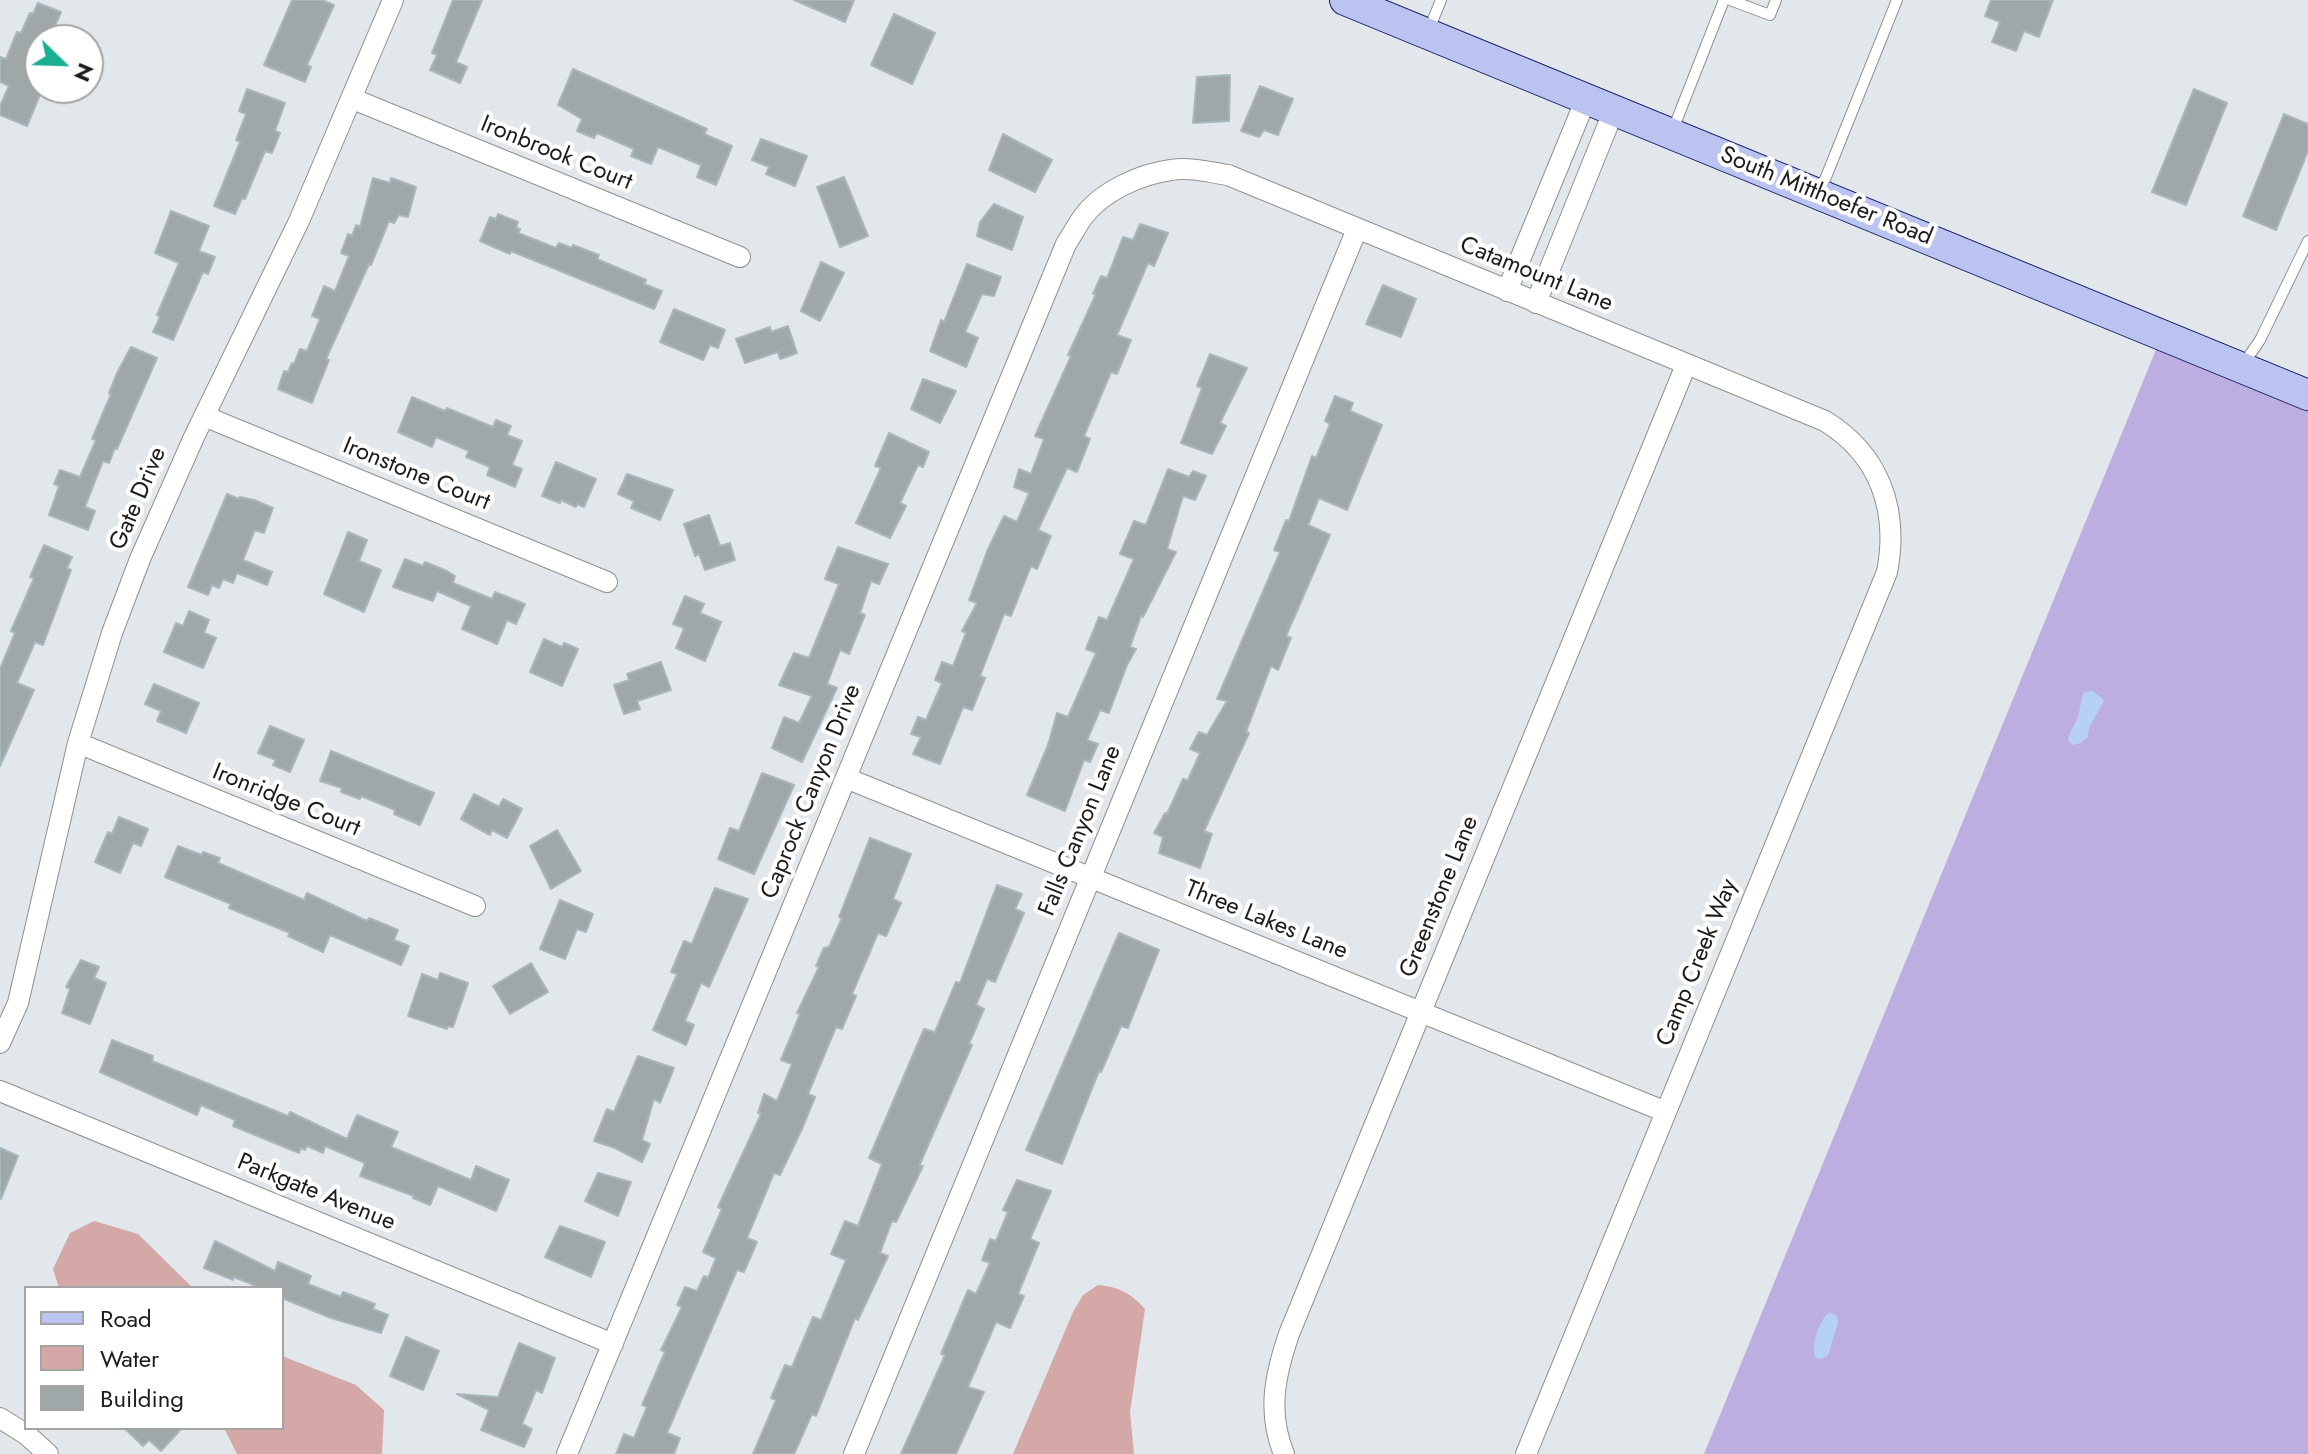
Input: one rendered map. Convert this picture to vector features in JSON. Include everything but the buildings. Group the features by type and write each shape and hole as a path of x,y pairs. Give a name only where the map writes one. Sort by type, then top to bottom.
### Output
{"main road":[{"name":"South Mitthoefer Road","path":"1345,0 2308,395"}],"street":[{"name":"Gate Drive","path":"0,1043 18,1003 78,743 112,633 140,559 204,416 299,221 393,0"},
{"name":"Ironbrook Court","path":"353,99 740,257"},
{"path":"1507,291 1586,99"},
{"path":"1536,303 1614,110"},
{"name":"Catamount Lane","path":"1139,178 1172,170 1199,170 1228,175 1833,426 1857,446 1873,466 1883,487"},
{"name":"Caprock Canyon Drive","path":"567,1454 1066,244 1085,214 1109,194 1139,178"},
{"name":"Falls Canyon Lane","path":"854,1454 1357,229"},
{"name":"Greenstone Lane","path":"1284,1454 1272,1404 1279,1363 1686,365"},
{"name":"Ironstone Court","path":"204,416 607,582"},
{"name":"Camp Creek Way","path":"1526,1454 1887,572 1892,531 1883,487"},
{"name":"Ironridge Court","path":"78,743 475,906"},
{"name":"Three Lakes Lane","path":"846,778 1666,1112"},
{"name":"Parkgate Avenue","path":"0,1091 613,1344"},
{"path":"0,1418 48,1454"}],"lane":[{"path":"1427,34 1441,0"},
{"path":"1671,134 1727,0 1770,15 1776,0"},
{"path":"1819,194 1897,0"},
{"path":"2241,367 2260,340 2308,241"}],"shaded area":[{"path":"2162,335 2308,394 2308,1454 1704,1454"}],"sand":[{"path":"2093,691 2104,700 2088,737 2073,745 2068,740 2084,692"},
{"path":"1829,1312 1837,1316 1838,1322 1828,1356 1819,1359 1814,1352 1815,1339"}],"water":[{"path":"94,1221 138,1234 191,1286 58,1286 53,1269 70,1233"},
{"path":"1098,1285 1124,1292 1145,1309 1130,1412 1134,1454 1013,1454 1073,1312 1083,1295"},
{"path":"284,1357 356,1385 384,1410 382,1454 237,1454 225,1430 284,1430"}]}
